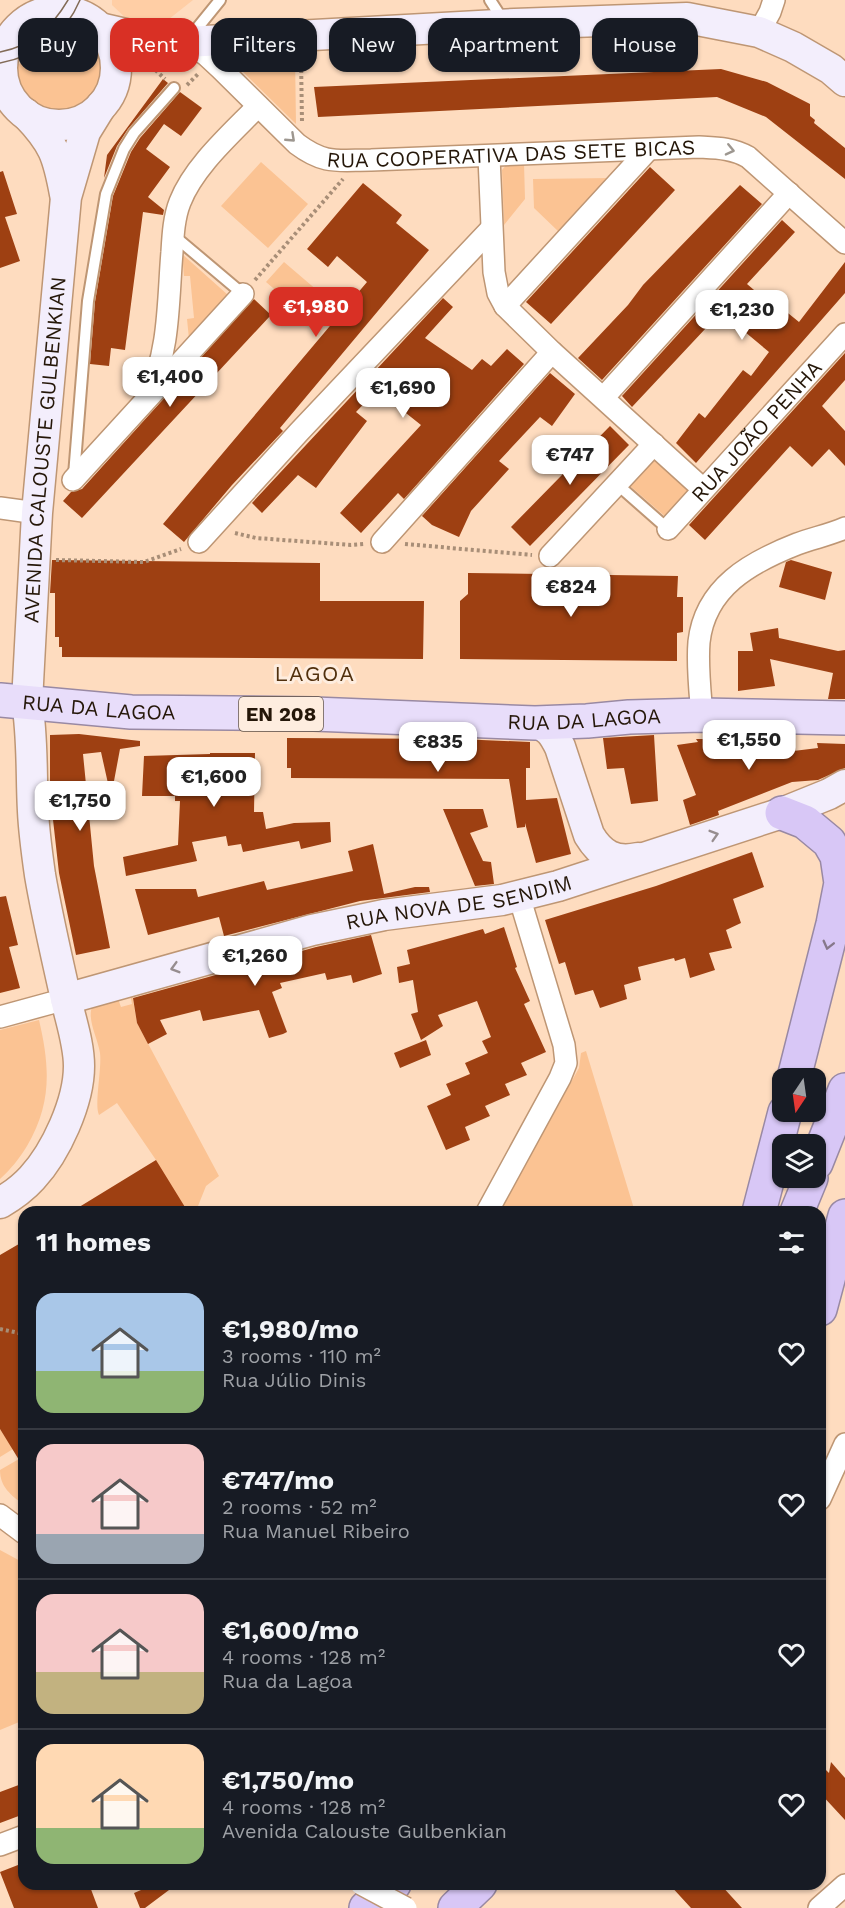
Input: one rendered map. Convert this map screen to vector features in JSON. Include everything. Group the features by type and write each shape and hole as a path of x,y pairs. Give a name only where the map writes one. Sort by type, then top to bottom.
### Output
{"highway":[{"path":"782,813 805,822 829,842 837,856 842,883 796,1068"},
{"path":"826,1138 845,1090"},
{"path":"761,1206 782,1122"},
{"path":"800,1206 807,1188"},
{"path":"826,1289 845,1216"},
{"path":"826,1295 845,1257"},
{"path":"366,1908 387,1890"},
{"path":"454,1908 474,1890"}],"main road":[{"path":"38,11 9,39 2,63 3,80 12,101 41,122 57,125 73,123 88,117 127,72"},
{"path":"0,34 38,11 74,12 86,18 99,14 115,55 108,94"},
{"path":"580,22 687,18 759,32 793,47 831,69 845,81"},
{"path":"317,35 428,29"},
{"name":"AVENIDA CALOUSTE GULBENKIAN","path":"0,1203 32,1178 61,1132 75,1092 79,1063 59,1001 36,844 31,731 14,701 35,560 37,513 66,197 85,132 108,94"},
{"name":"AVENIDA CALOUSTE GULBENKIAN","path":"12,101 45,134 53,147 59,162 66,197"},
{"name":"RUA DA LAGOA","path":"14,701 131,712 314,714 535,723 702,715 845,718"},
{"path":"567,766 571,736 578,724 587,721"},
{"path":"535,723 547,727 555,735 589,835 591,853 589,865 582,874 558,886"},
{"name":"RUA NOVA DE SENDIM","path":"59,1001 312,930 384,915 470,906 558,886 782,813 845,785"},
{"path":"589,835 599,850 611,858 632,859 658,853"}],"street":[{"path":"759,32 774,0"},
{"name":"RUA COOPERATIVA DAS SETE BICAS","path":"199,51 211,60"},
{"name":"RUA COOPERATIVA DAS SETE BICAS","path":"223,72 303,148 313,156 323,159 489,157 699,147 737,151 748,157 845,243"},
{"path":"148,395 156,380 163,354 173,234 180,202 190,183 223,142 258,106"},
{"path":"505,306 648,150"},
{"path":"489,157 494,272 498,293 505,306 552,352 703,489"},
{"path":"604,397 789,193"},
{"path":"199,542 291,440 492,229"},
{"path":"73,480 148,395 243,294"},
{"name":"RUA JOÃO PENHA","path":"668,529 845,334"},
{"path":"382,542 552,352"},
{"path":"550,556 654,444"},
{"path":"0,508 37,513"},
{"path":"702,715 699,640 708,609 725,584 756,564 797,544 845,528"},
{"path":"490,1206 566,1063 560,1029 519,896"},
{"name":"RUA NOVA DE SENDIM","path":"0,1017 59,1001"},
{"path":"826,1485 845,1444"},
{"path":"0,1515 18,1528"},
{"path":"0,1845 18,1838"},
{"path":"819,1908 845,1885"},
{"path":"372,1890 406,1908"}],"lane":[{"path":"199,26 220,0"},
{"path":"490,0 499,14 505,18"},
{"path":"73,480 88,302 106,195 124,148 134,133 174,88"},
{"path":"173,234 243,294"},
{"path":"618,485 668,529"}],"path":[{"path":"157,72 180,93 211,60"},
{"path":"301,72 303,148"},
{"path":"243,294 359,160"},
{"path":"35,560 144,562 199,542"},
{"path":"0,1329 18,1333"}],"shaded area":[{"path":"112,0 193,0 170,18 126,18 112,5"},
{"path":"98,46 104,59 103,78 95,94 81,106 64,113 45,111 26,99 14,80 12,66 18,64 18,72 98,72"},
{"path":"243,72 295,72 296,124"},
{"path":"261,162 308,204 268,248 221,206"},
{"path":"524,163 525,199 504,225 502,170 507,164"},
{"path":"611,178 559,232 534,208 533,179"},
{"path":"182,254 228,295 189,339 187,319 194,318 190,276 184,276"},
{"path":"284,262 318,291 301,312 266,282"},
{"path":"655,456 692,489 667,518 629,485"},
{"path":"130,994 132,994 137,1023 219,1176 206,1186 198,1206 180,1206 156,1160 117,1103 99,1115 97,1103 100,1053 92,1024 92,1007 117,996 121,1007 132,1004"},
{"path":"39,1020 47,1069 45,1100 35,1130 24,1151 0,1179 0,1030"},
{"path":"586,1051 633,1206 502,1206 579,1068 581,1053"},
{"path":"0,1429 13,1449 0,1457"},
{"path":"18,1460 18,1500 7,1490 0,1476 0,1470"},
{"path":"0,1550 18,1560 18,1722 0,1730"}],"building":[{"path":"721,69 767,82 810,104 810,116 815,120 814,123 845,148 845,179 766,117 717,97 318,117 314,87 698,72 698,70"},
{"path":"163,79 168,83 128,129 117,146 104,178 107,155"},
{"path":"180,92 202,108 181,136 164,124 146,149 170,167 148,197 164,210 163,215 143,212 125,350 111,348 109,366 90,364 95,302 113,196 131,152 140,138"},
{"path":"650,167 675,190 551,324 526,302"},
{"path":"3,171 17,214 5,217 20,261 0,268 0,172"},
{"path":"363,183 402,215 396,223 429,250 280,428 283,431 232,485 184,542 163,524 367,282 337,256 328,267 307,249"},
{"path":"740,185 762,204 602,380 578,358 628,305 643,285"},
{"path":"782,220 795,232 747,284 775,308 778,305 799,322 845,262 845,293 696,463 676,443 699,413 705,418 743,370 751,376 769,352 721,312 632,407 622,396"},
{"path":"443,298 453,307 425,338 472,370 482,359 491,366 507,349 524,364 404,499 398,493 361,533 340,513 421,425 377,390 356,412 367,421 316,488 298,475 262,513 252,503"},
{"path":"254,299 271,315 82,518 63,501 71,492 82,489"},
{"path":"845,353 845,380 822,406 845,431 845,466 829,449 812,467 790,446 705,540 689,525"},
{"path":"550,373 575,394 552,426 540,417 499,461 509,469 471,511 459,537 432,525 422,516"},
{"path":"610,426 629,445 530,546 511,527"},
{"path":"52,560 320,563 320,601 424,601 423,659 62,657 59,637 55,637 55,593 50,593"},
{"path":"791,560 832,572 825,600 779,587 786,562"},
{"path":"468,573 678,576 677,597 683,597 683,632 677,633 677,661 460,659 460,601 468,594"},
{"path":"778,628 779,638 838,651 845,650 845,699 828,699 833,673 770,659 775,686 738,691 738,651 753,651 750,633"},
{"path":"79,734 140,741 140,746 120,749 111,797 101,752 83,754 94,866 110,948 76,955 59,873 50,793 50,735"},
{"path":"654,735 658,801 631,804 624,768 607,769 603,738"},
{"path":"287,738 459,739 530,742 530,768 526,768 526,800 557,798 571,854 536,863 525,823 525,827 517,828 509,779 291,778 291,768 287,768"},
{"path":"696,739 775,739 777,753 818,748 817,743 845,744 845,768 818,780 792,782 718,811 719,815 690,825 683,800 696,795 677,745 698,742"},
{"path":"255,753 254,812 263,812 266,829 294,823 330,822 331,842 301,849 299,841 243,852 241,844 228,846 226,836 192,842 197,861 126,876 123,857 178,845 180,801 175,801 175,796 142,796 144,756"},
{"path":"443,809 483,809 488,827 470,833 483,861 491,862 494,884 475,886"},
{"path":"373,844 384,894 415,887 429,887 430,892 360,901 224,936 219,917 148,935 135,889 196,889 198,897 264,881 267,890 353,871 348,851"},
{"path":"752,852 764,887 733,899 741,923 726,930 732,948 709,953 715,970 690,978 685,958 675,961 674,958 638,967 641,980 624,985 627,999 600,1008 593,990 575,995 565,962 559,964 545,920 656,886"},
{"path":"6,896 18,945 9,947 20,988 0,993 0,897"},
{"path":"504,927 517,967 515,968 530,1001 524,1004 546,1052 521,1063 527,1075 505,1084 510,1095 485,1106 490,1116 465,1127 470,1140 446,1150 427,1106 451,1095 446,1084 470,1074 465,1063 488,1053 482,1041 491,1037 477,1001 438,1015 443,1026 421,1040 411,1014 418,1012 413,980 399,983 397,967 410,964 407,950 483,929 485,934"},
{"path":"371,935 382,974 353,983 351,975 327,980 325,973 280,983 282,988 272,992 287,1032 283,1034 269,1038 259,1010 203,1021 200,1010 160,1020 167,1034 148,1044 137,1023 133,998 316,947"},
{"path":"426,1040 431,1055 400,1068 394,1053"},
{"path":"156,1160 184,1206 81,1206"},
{"path":"18,1244 18,1458 0,1429 0,1255"},
{"path":"831,1762 845,1778 845,1820 826,1799 826,1770 829,1773"},
{"path":"18,1785 18,1816 0,1823 0,1792"},
{"path":"18,1865 18,1890 91,1890 98,1908 14,1908 0,1872"},
{"path":"141,1890 169,1890 145,1908 140,1908 134,1893"},
{"path":"674,1890 726,1890 742,1908 691,1908"}],"tram line":[{"path":"0,52 22,45 40,34 55,19 68,0"},
{"path":"0,63 26,55 48,42 66,24 80,0"}],"district":[{"name":"LAGOA","path":"315,673"}]}
